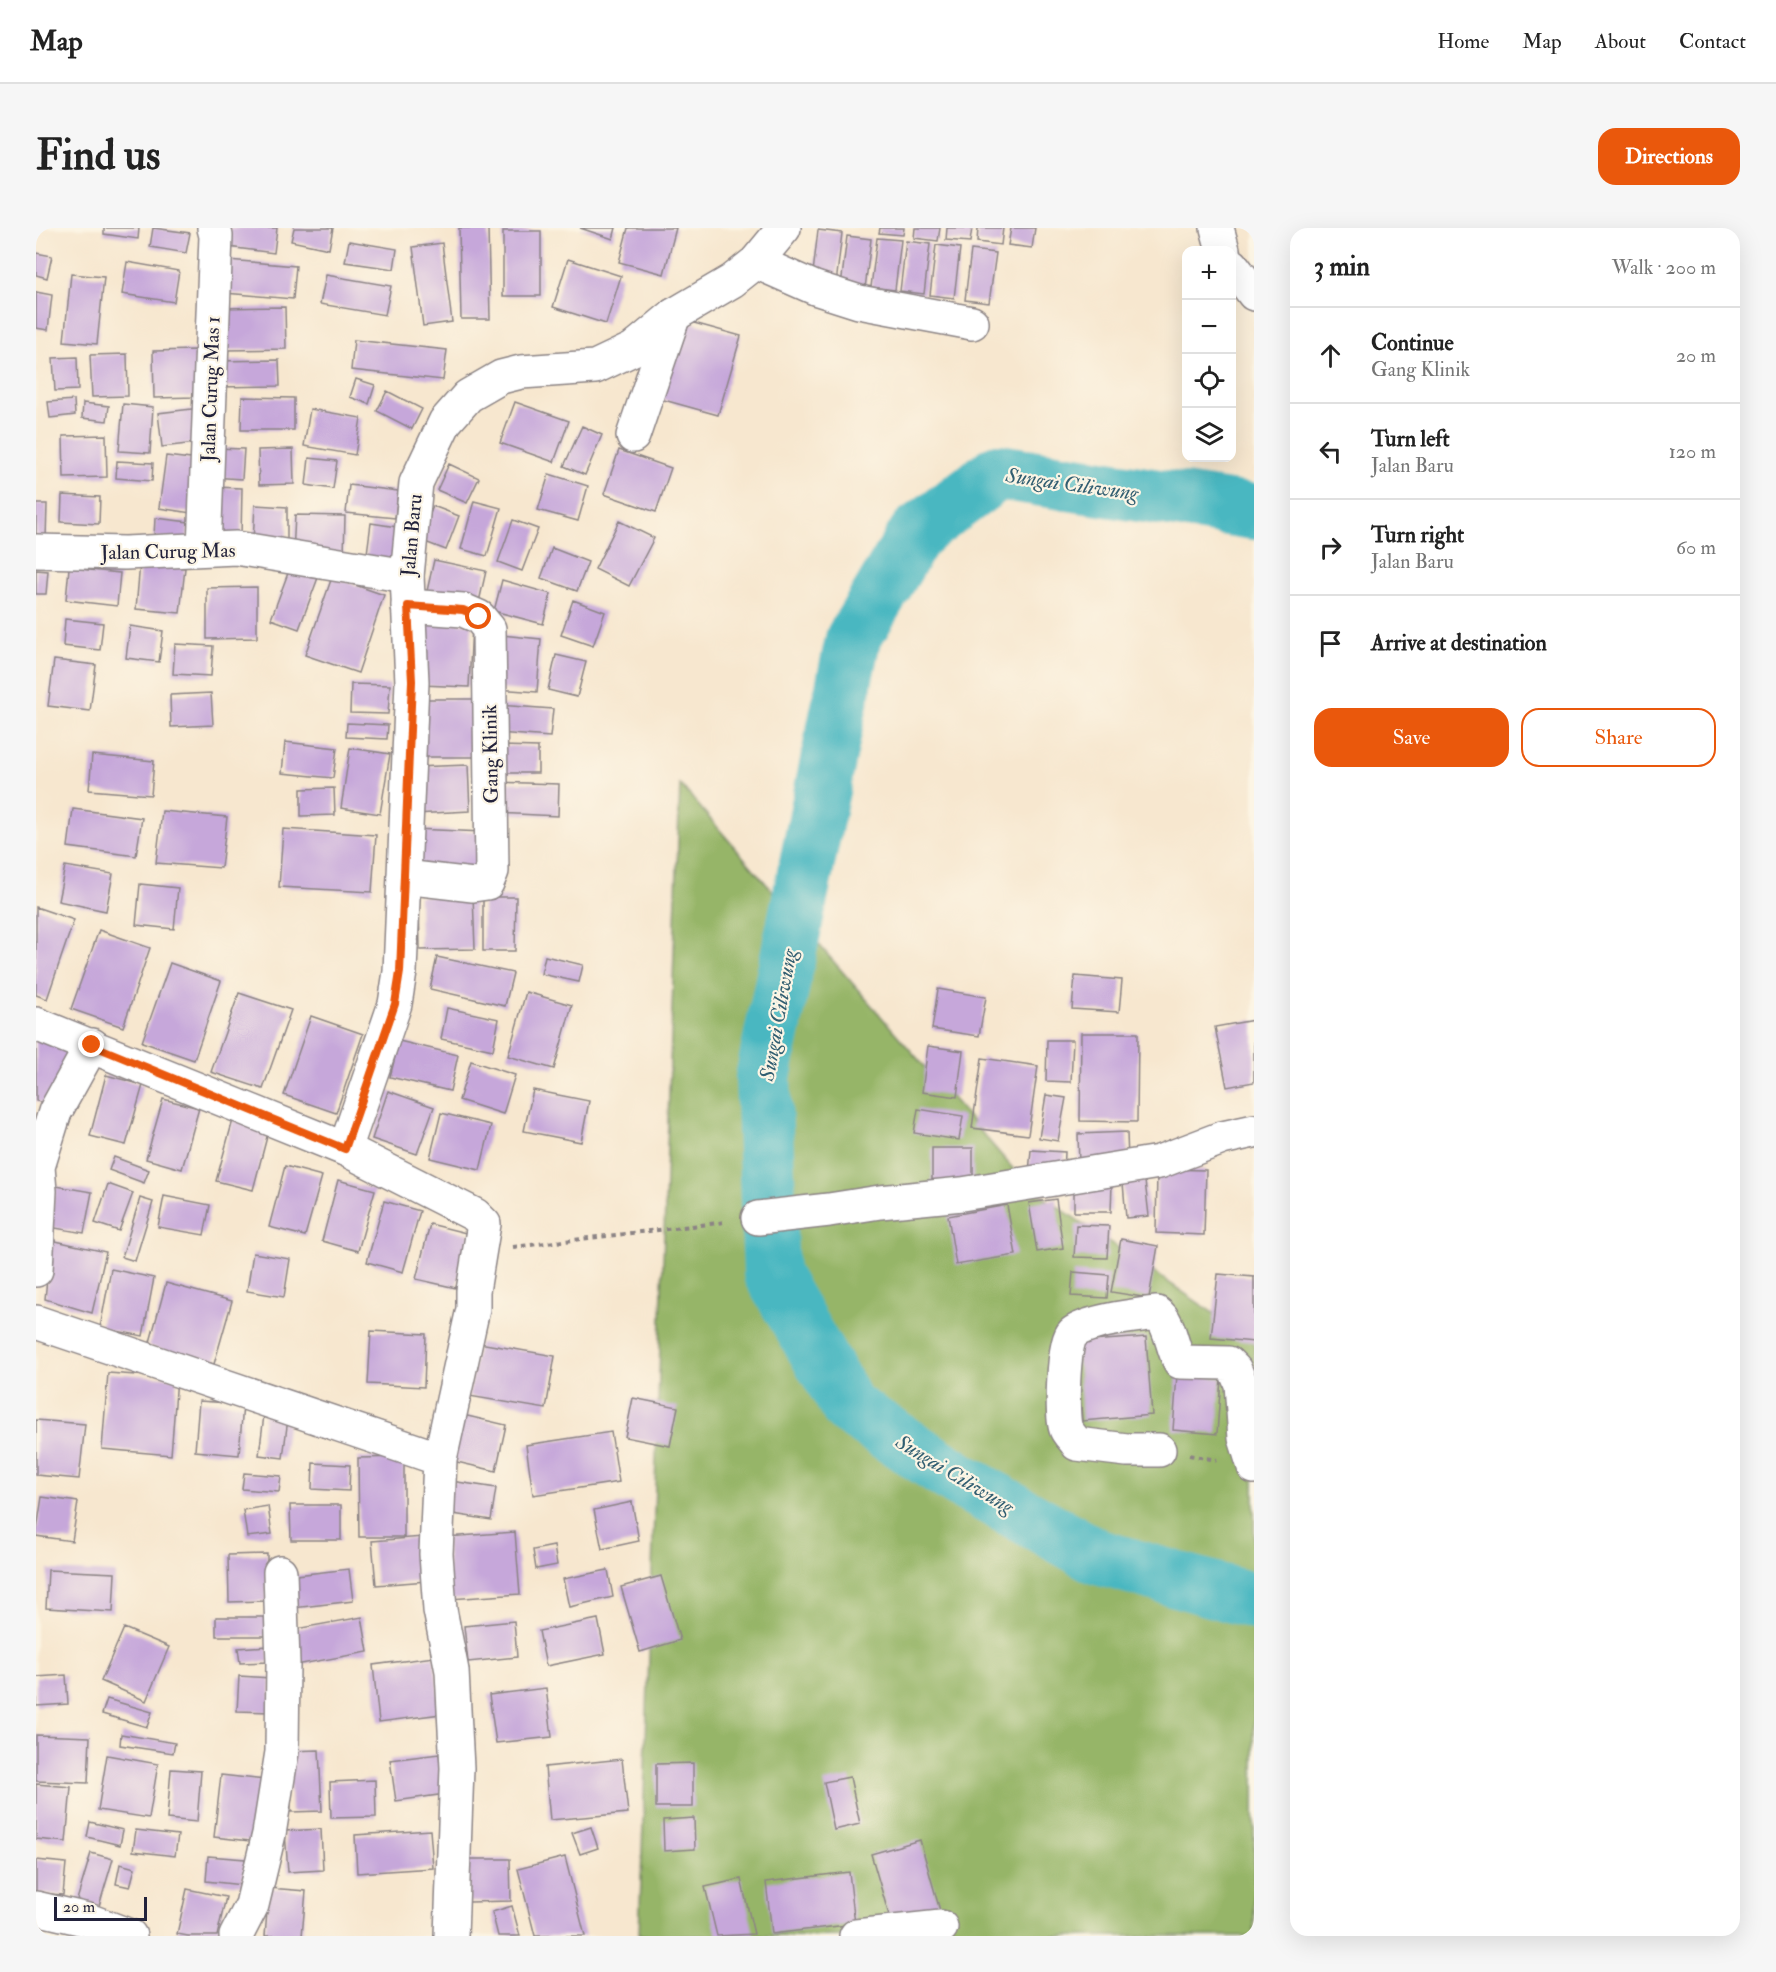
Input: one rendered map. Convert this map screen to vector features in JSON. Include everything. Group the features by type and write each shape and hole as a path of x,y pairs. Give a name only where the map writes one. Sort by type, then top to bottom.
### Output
{"street":[{"name":"Jalan Curug Mas 1","path":"204,549 216,248 214,228"},
{"name":"Jalan Baru","path":"345,1149 395,1004 400,972 412,681 407,591 416,483 445,422 468,396 501,377 521,372 595,367 633,349 674,315 732,281 768,267 784,228"},
{"path":"1217,228 1222,246"},
{"path":"768,267 815,288 859,302 972,323"},
{"path":"1236,270 1254,294"},
{"path":"633,436 674,315"},
{"name":"Jalan Curug Mas","path":"36,551 125,554 237,548 407,591"},
{"name":"Gang Klinik","path":"404,877 473,885 487,883 492,872 489,629 479,617 407,591"},
{"path":"36,1024 345,1149 475,1215 484,1224 473,1291 473,1309 440,1459 436,1554 440,1610 452,1671 457,1768 451,1936"},
{"path":"36,1270 39,1167 55,1112 92,1045"},
{"path":"758,1218 962,1194 1159,1162 1222,1138 1254,1131"},
{"path":"1159,1450 1127,1450 1077,1444 1065,1428 1063,1377 1066,1345 1071,1334 1089,1325 1157,1313 1164,1318 1174,1352 1180,1362 1228,1363 1235,1370 1241,1384 1245,1438 1254,1467"},
{"path":"36,1322 440,1459"},
{"path":"236,1936 252,1905 269,1834 282,1752 283,1663 280,1572"},
{"path":"36,1908 88,1920 130,1936"},
{"path":"856,1936 941,1927"}],"path":[{"path":"479,1251 758,1218"},
{"path":"1159,1450 1254,1467"}],"green space":[{"path":"680,784 1028,1186 1254,1341 1254,1936 639,1936"}],"building":[{"path":"104,228 139,228 138,239 104,234"},
{"path":"153,228 190,233 186,253 150,247"},
{"path":"230,228 277,228 274,253 228,247"},
{"path":"294,228 333,228 329,249 291,241"},
{"path":"459,228 488,228 490,319 461,319"},
{"path":"580,228 616,228 613,239"},
{"path":"628,228 676,228 664,274 619,262"},
{"path":"880,228 904,228 903,235 879,233"},
{"path":"915,228 940,228 938,241 914,238"},
{"path":"947,228 972,228 970,242 946,240"},
{"path":"978,228 1003,228 1001,245 977,242"},
{"path":"1011,228 1035,228 1032,248 1008,245"},
{"path":"818,230 842,233 836,284 812,281"},
{"path":"503,231 541,231 541,296 503,296"},
{"path":"847,236 871,239 865,289 841,286"},
{"path":"877,238 901,240 895,290 871,287"},
{"path":"349,241 397,249 394,269 345,262"},
{"path":"906,241 930,244 924,294 900,291"},
{"path":"442,243 452,322 423,326 413,247"},
{"path":"936,245 960,248 954,298 930,295"},
{"path":"971,250 996,253 989,303 965,300"},
{"path":"36,253 52,256 47,278 36,275"},
{"path":"568,259 621,276 606,324 553,307"},
{"path":"228,260 296,266 293,299 225,293"},
{"path":"127,262 179,271 174,302 122,294"},
{"path":"71,274 104,277 97,344 64,341"},
{"path":"326,275 391,286 385,315 320,304"},
{"path":"36,292 52,295 48,330 36,328"},
{"path":"285,307 286,349 225,350 224,308"},
{"path":"676,318 741,336 718,415 653,397"},
{"path":"354,340 447,350 443,380 351,370"},
{"path":"195,350 196,397 154,398 153,351"},
{"path":"127,354 128,396 92,397 90,355"},
{"path":"77,357 78,390 55,391 53,358"},
{"path":"279,360 280,386 218,387 218,361"},
{"path":"356,379 375,385 369,404 350,397"},
{"path":"387,391 422,409 412,429 377,411"},
{"path":"242,397 294,398 294,430 241,430"},
{"path":"74,400 75,415 50,418 48,402"},
{"path":"515,402 569,421 554,462 500,443"},
{"path":"83,403 109,406 107,421 82,418"},
{"path":"123,404 153,407 150,453 119,451"},
{"path":"200,408 204,442 162,447 158,413"},
{"path":"310,409 361,418 355,455 304,446"},
{"path":"582,426 602,435 585,475 564,466"},
{"path":"106,435 107,477 64,478 63,436"},
{"path":"214,448 244,449 242,479 212,477"},
{"path":"293,449 294,484 259,485 258,450"},
{"path":"619,450 671,468 656,512 604,494"},
{"path":"166,456 199,460 191,513 159,508"},
{"path":"309,458 337,461 333,489 306,485"},
{"path":"117,461 153,463 152,481 116,478"},
{"path":"449,464 479,478 467,503 437,490"},
{"path":"549,474 588,486 578,521 538,510"},
{"path":"349,485 398,491 395,518 346,513"},
{"path":"211,487 242,488 241,538 210,537"},
{"path":"62,495 100,497 99,524 61,522"},
{"path":"474,501 501,508 487,556 461,549"},
{"path":"36,504 47,504 46,538 36,538"},
{"path":"255,505 287,507 287,543 253,542"},
{"path":"433,506 459,516 446,550 420,540"},
{"path":"295,515 345,516 344,556 293,554"},
{"path":"155,518 189,522 187,541 154,537"},
{"path":"513,520 538,529 522,571 498,562"},
{"path":"619,521 654,538 629,586 595,569"},
{"path":"371,523 403,528 398,565 366,561"},
{"path":"552,548 588,562 577,591 541,578"},
{"path":"434,560 486,571 479,602 427,591"},
{"path":"140,563 185,568 180,613 136,609"},
{"path":"291,565 319,575 299,629 271,619"},
{"path":"69,568 120,573 117,606 66,600"},
{"path":"36,570 48,571 46,594 36,594"},
{"path":"332,577 384,595 358,673 305,655"},
{"path":"502,580 551,594 543,624 494,611"},
{"path":"257,587 257,638 207,639 207,588"},
{"path":"573,600 605,612 593,646 561,635"},
{"path":"65,619 103,623 100,650 63,646"},
{"path":"426,621 472,624 469,687 422,685"},
{"path":"130,626 163,631 159,662 126,658"},
{"path":"501,635 541,639 537,692 497,689"},
{"path":"175,644 213,646 211,676 173,674"},
{"path":"556,655 586,662 577,697 548,690"},
{"path":"54,660 96,665 90,711 48,706"},
{"path":"351,684 390,685 388,714 350,713"},
{"path":"211,693 213,725 171,727 170,695"},
{"path":"419,699 476,699 475,757 419,757"},
{"path":"498,705 553,709 550,737 496,733"},
{"path":"347,723 388,725 387,739 346,737"},
{"path":"285,742 337,748 333,778 282,773"},
{"path":"502,746 538,747 538,773 502,773"},
{"path":"350,748 390,754 380,814 341,808"},
{"path":"92,755 154,761 151,795 89,790"},
{"path":"468,765 470,811 414,814 413,767"},
{"path":"496,782 559,784 558,816 494,813"},
{"path":"334,788 335,815 301,816 301,789"},
{"path":"73,809 142,818 136,856 68,847"},
{"path":"162,811 227,817 221,868 156,863"},
{"path":"283,829 376,835 372,892 279,887"},
{"path":"413,829 484,832 482,873 410,869"},
{"path":"65,866 113,874 106,911 58,901"},
{"path":"140,884 178,888 174,929 136,925"},
{"path":"473,895 475,949 420,950 419,896"},
{"path":"483,897 516,897 515,951 483,951"},
{"path":"36,907 74,920 47,999 36,995"},
{"path":"99,930 150,948 123,1027 71,1009"},
{"path":"545,956 583,965 579,982 541,974"},
{"path":"437,957 513,973 505,1006 430,989"},
{"path":"170,963 221,981 194,1060 142,1042"},
{"path":"1075,976 1122,980 1119,1012 1072,1009"},
{"path":"938,989 986,997 979,1036 932,1029"},
{"path":"526,992 572,1005 554,1069 508,1056"},
{"path":"239,993 291,1010 263,1089 211,1072"},
{"path":"447,1008 499,1019 493,1050 441,1039"},
{"path":"311,1016 363,1034 336,1113 284,1095"},
{"path":"1254,1020 1254,1082 1227,1087 1215,1027"},
{"path":"1081,1033 1138,1033 1137,1122 1080,1121"},
{"path":"36,1036 72,1046 55,1106 36,1101"},
{"path":"1047,1040 1073,1040 1071,1082 1046,1081"},
{"path":"399,1041 458,1055 450,1091 390,1077"},
{"path":"928,1046 963,1051 957,1097 922,1092"},
{"path":"982,1058 1038,1066 1028,1135 972,1128"},
{"path":"471,1061 515,1075 503,1114 459,1100"},
{"path":"106,1075 143,1085 126,1145 90,1136"},
{"path":"533,1090 589,1101 581,1142 524,1131"},
{"path":"388,1091 434,1107 417,1154 372,1139"},
{"path":"1046,1095 1066,1098 1058,1141 1039,1138"},
{"path":"163,1099 199,1108 182,1169 146,1159"},
{"path":"918,1109 963,1116 959,1140 914,1133"},
{"path":"441,1113 491,1125 480,1170 430,1158"},
{"path":"233,1120 269,1129 253,1190 216,1181"},
{"path":"1127,1132 1128,1161 1079,1164 1078,1134"},
{"path":"932,1148 973,1148 973,1183 932,1184"},
{"path":"1031,1150 1065,1152 1064,1174 1029,1172"},
{"path":"114,1157 149,1170 144,1183 109,1170"},
{"path":"285,1166 322,1176 305,1236 269,1227"},
{"path":"1157,1169 1206,1170 1204,1235 1156,1233"},
{"path":"338,1180 375,1190 358,1251 322,1241"},
{"path":"1145,1181 1149,1216 1126,1218 1123,1183"},
{"path":"108,1184 133,1193 119,1231 95,1223"},
{"path":"1074,1184 1112,1184 1111,1212 1074,1212"},
{"path":"56,1186 92,1192 84,1233 49,1227"},
{"path":"164,1196 210,1205 204,1235 158,1227"},
{"path":"140,1198 153,1202 135,1261 122,1257"},
{"path":"1056,1199 1063,1248 1037,1252 1029,1203"},
{"path":"384,1201 420,1211 403,1272 367,1262"},
{"path":"1007,1205 1016,1255 956,1265 948,1216"},
{"path":"430,1224 470,1234 456,1288 416,1279"},
{"path":"1076,1225 1109,1226 1107,1258 1074,1257"},
{"path":"1121,1239 1158,1246 1149,1298 1111,1292"},
{"path":"51,1240 106,1252 92,1313 45,1299"},
{"path":"253,1253 290,1259 284,1297 247,1291"},
{"path":"111,1269 154,1278 143,1336 100,1328"},
{"path":"1073,1272 1109,1275 1107,1298 1071,1296"},
{"path":"1218,1274 1254,1277 1254,1342 1211,1338"},
{"path":"166,1283 232,1301 214,1364 149,1346"},
{"path":"371,1331 426,1334 424,1387 368,1384"},
{"path":"1146,1337 1152,1415 1082,1421 1077,1342"},
{"path":"479,1343 555,1356 546,1409 469,1396"},
{"path":"108,1373 177,1378 171,1455 102,1449"},
{"path":"1177,1374 1221,1378 1217,1434 1173,1430"},
{"path":"633,1398 678,1407 670,1446 625,1437"},
{"path":"199,1401 243,1404 239,1455 195,1451"},
{"path":"265,1407 289,1410 283,1458 259,1455"},
{"path":"459,1414 506,1425 496,1471 448,1460"},
{"path":"36,1420 85,1424 79,1479 36,1475"},
{"path":"611,1432 619,1482 533,1495 526,1445"},
{"path":"404,1457 404,1537 359,1537 358,1458"},
{"path":"313,1463 350,1465 349,1491 312,1489"},
{"path":"244,1473 281,1476 279,1492 242,1489"},
{"path":"451,1481 496,1488 491,1520 447,1513"},
{"path":"42,1497 78,1502 72,1541 36,1536"},
{"path":"632,1502 639,1541 602,1549 594,1510"},
{"path":"290,1505 341,1505 341,1540 291,1540"},
{"path":"268,1506 272,1534 247,1537 243,1510"},
{"path":"515,1532 520,1594 450,1599 446,1537"},
{"path":"423,1537 427,1581 376,1585 372,1541"},
{"path":"554,1546 557,1565 536,1569 533,1550"},
{"path":"267,1554 267,1601 229,1602 228,1555"},
{"path":"349,1569 353,1601 293,1608 288,1576"},
{"path":"48,1570 115,1573 113,1612 46,1608"},
{"path":"608,1570 613,1597 569,1607 563,1579"},
{"path":"661,1576 680,1640 640,1652 621,1587"},
{"path":"216,1617 272,1617 272,1636 216,1636"},
{"path":"362,1617 368,1652 296,1665 290,1630"},
{"path":"598,1619 605,1654 546,1666 539,1631"},
{"path":"514,1621 517,1657 468,1662 464,1626"},
{"path":"124,1628 169,1647 146,1701 101,1681"},
{"path":"268,1646 269,1662 240,1663 238,1648"},
{"path":"434,1657 441,1714 379,1722 373,1665"},
{"path":"66,1675 68,1704 36,1706 36,1677"},
{"path":"239,1676 271,1678 270,1712 237,1711"},
{"path":"546,1688 552,1737 496,1743 489,1695"},
{"path":"107,1699 152,1712 147,1727 102,1714"},
{"path":"121,1734 175,1743 173,1753 120,1745"},
{"path":"36,1735 90,1737 88,1783 36,1781"},
{"path":"319,1750 322,1811 291,1812 288,1751"},
{"path":"439,1754 445,1794 396,1801 390,1760"},
{"path":"107,1755 158,1764 149,1818 98,1810"},
{"path":"622,1759 628,1813 550,1820 545,1767"},
{"path":"693,1763 693,1807 656,1807 656,1764"},
{"path":"171,1769 201,1771 197,1822 167,1819"},
{"path":"221,1775 265,1780 259,1842 214,1837"},
{"path":"850,1777 860,1824 834,1830 824,1782"},
{"path":"375,1780 376,1817 331,1818 330,1782"},
{"path":"36,1784 71,1787 66,1842 36,1839"},
{"path":"694,1818 695,1849 664,1851 663,1820"},
{"path":"90,1822 123,1830 120,1845 87,1837"},
{"path":"591,1827 598,1848 580,1854 572,1833"},
{"path":"321,1829 323,1870 288,1872 285,1831"},
{"path":"136,1830 178,1835 175,1856 133,1851"},
{"path":"430,1830 433,1868 357,1873 355,1835"},
{"path":"920,1840 941,1914 893,1929 871,1854"},
{"path":"91,1853 113,1859 99,1906 77,1900"},
{"path":"208,1856 245,1859 242,1885 206,1881"},
{"path":"565,1857 585,1936 535,1936 518,1869"},
{"path":"468,1859 510,1859 511,1901 469,1902"},
{"path":"36,1860 66,1863 63,1895 36,1893"},
{"path":"120,1864 135,1868 130,1887 116,1884"},
{"path":"849,1872 855,1924 772,1934 766,1882"},
{"path":"741,1879 754,1934 717,1936 705,1887"},
{"path":"269,1888 306,1891 302,1936 265,1936"},
{"path":"187,1889 226,1897 217,1936 177,1934"},
{"path":"512,1906 520,1936 498,1936 492,1912"}],"waterway":[{"name":"Sungai Ciliwung","path":"1254,512 998,472 916,533 853,639 763,1078 771,1274 849,1408 960,1480 1098,1557 1254,1601"}],"route":[{"path":"92,1045 345,1149 395,1004 400,972 412,681 408,606 463,610 479,617"}]}
